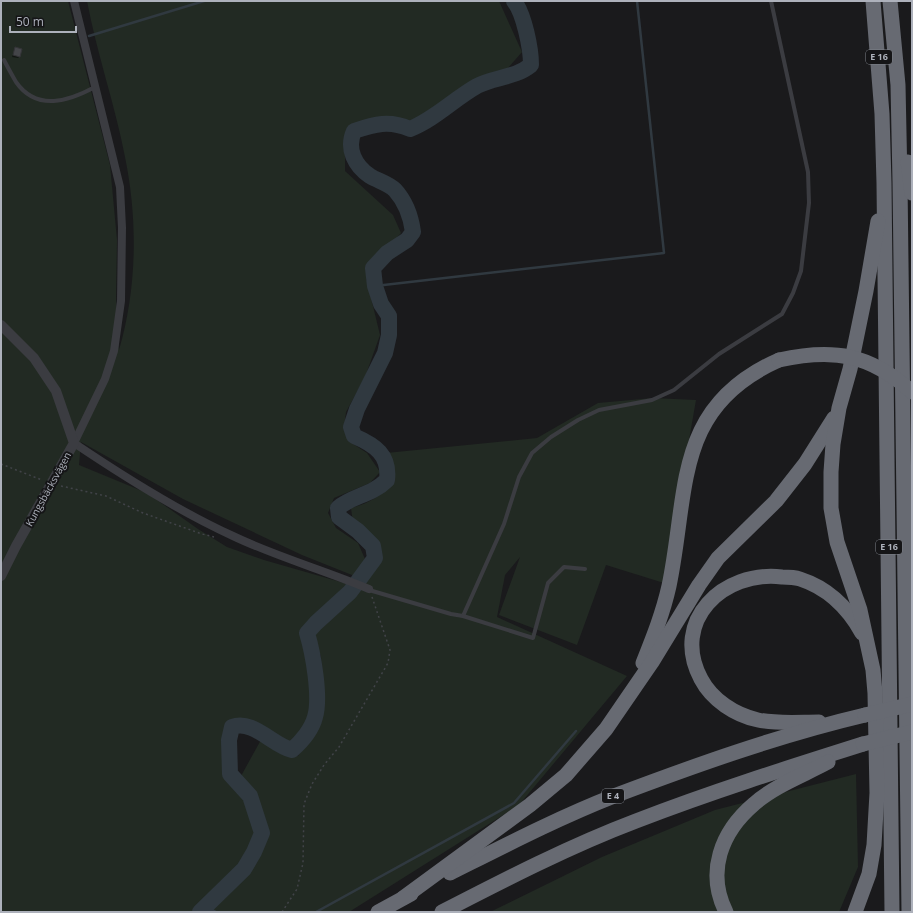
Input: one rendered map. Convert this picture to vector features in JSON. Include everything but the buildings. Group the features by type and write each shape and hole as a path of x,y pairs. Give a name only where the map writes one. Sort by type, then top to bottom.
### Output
{"highway":[{"name":"E 16","path":"873,1 882,114 884,183 892,912"},
{"name":"E 16","path":"890,1 898,85 910,708"},
{"path":"898,85 912,193"},
{"path":"855,912 869,874 874,845 877,793 875,694 873,670 860,610 836,542 831,508 832,451 839,408 850,369 866,291 884,183"},
{"path":"629,695 658,626 669,586 682,496 698,437 720,399 760,368 779,360 816,354 852,357 884,371 912,392"},
{"path":"403,898 530,805 566,775 606,729 652,662 699,585 718,558 776,501 806,464 839,408"},
{"path":"835,722 759,720 739,713 722,704 706,689 694,666 692,645 694,627 704,608 719,592 745,579 771,575 799,578 824,590 844,606 868,645"},
{"path":"909,912 910,708 912,688"},
{"name":"E 4","path":"378,912 511,843 613,796 743,750 835,722 865,714 910,708"},
{"path":"442,912 517,873 636,821 752,779 863,744 912,732"},
{"path":"726,912 720,899 716,870 720,850 724,840 736,823 754,804 765,796 863,744"},
{"path":"848,912 860,896"}],"street":[{"path":"74,1 120,187 122,228 120,301 114,351 105,379 74,443 160,496 231,535 368,589"},
{"name":"Kungsbäcksvägen","path":"1,325 34,358 56,391 74,443 1,576"}],"lane":[{"path":"463,616 504,524 519,477 532,452 550,437 578,420 599,410 652,400 674,390 718,354 782,314 793,293 801,271 809,203 808,172 771,1"},
{"path":"4,60 17,83 30,95 48,102 64,100 95,86"},
{"path":"368,589 451,614 463,616 532,638 548,582 564,567 585,569"}],"path":[{"path":"1,464 51,483 106,496 125,506 173,524 202,534 220,538"},
{"path":"282,912 297,889 303,864 304,804 312,784 324,766 339,748 388,663 390,650 386,634 368,589"}],"shaded area":[{"path":"1,1 68,1 110,165 117,240 116,298 119,350 125,327 132,279 134,230 132,205 121,138 87,1 499,1 522,52 508,68 480,82 420,123 379,121 351,127 345,148 345,171 393,215 401,233 381,254 366,277 380,335 365,377 346,412 344,429 350,442 367,453 380,472 370,483 334,498 328,513 336,528 358,543 365,559 357,577 302,555 183,499 81,442 79,465 147,493 198,529 227,547 264,560 351,585 301,634 312,662 314,705 312,721 297,740 289,746 242,718 230,724 225,740 224,756 227,777 247,799 258,833 257,841 240,867 195,912 1,912 1,334 8,326 1,319"},
{"path":"653,398 696,400 664,583 606,565 577,645 499,615 520,557 505,575 497,617 627,676 519,805 349,912 208,912 242,878 259,855 267,833 255,793 241,776 262,738 278,751 298,756 320,721 323,699 321,657 314,636 340,605 357,591 379,562 375,543 365,531 353,523 351,508 364,504 375,498 395,481 393,468 386,453 537,438 598,403"},
{"path":"856,774 858,867 839,912 490,912 602,857 715,810"}],"waterway":[{"path":"89,36 204,1"},
{"path":"200,912 244,869 254,852 262,833 250,796 230,774 229,740 232,727 240,725 255,729 277,743 292,750 309,731 314,722 317,708 317,687 312,652 307,633 350,592 375,558 373,546 358,531 339,517 338,508 350,500 375,489 387,480 386,464 380,452 368,443 354,436 351,427 357,409 385,353 389,335 389,316 381,304 375,286 373,268 387,253 407,240 413,232 407,210 399,194 389,186 370,176 356,162 353,156 351,144 354,131 369,126 382,124 402,126 410,129 428,120 477,86 511,75 531,65 530,50 526,32 521,14 514,1"},
{"path":"375,286 664,253 637,1"},
{"path":"316,912 514,803 576,731"},
{"path":"205,906 216,912"}]}
